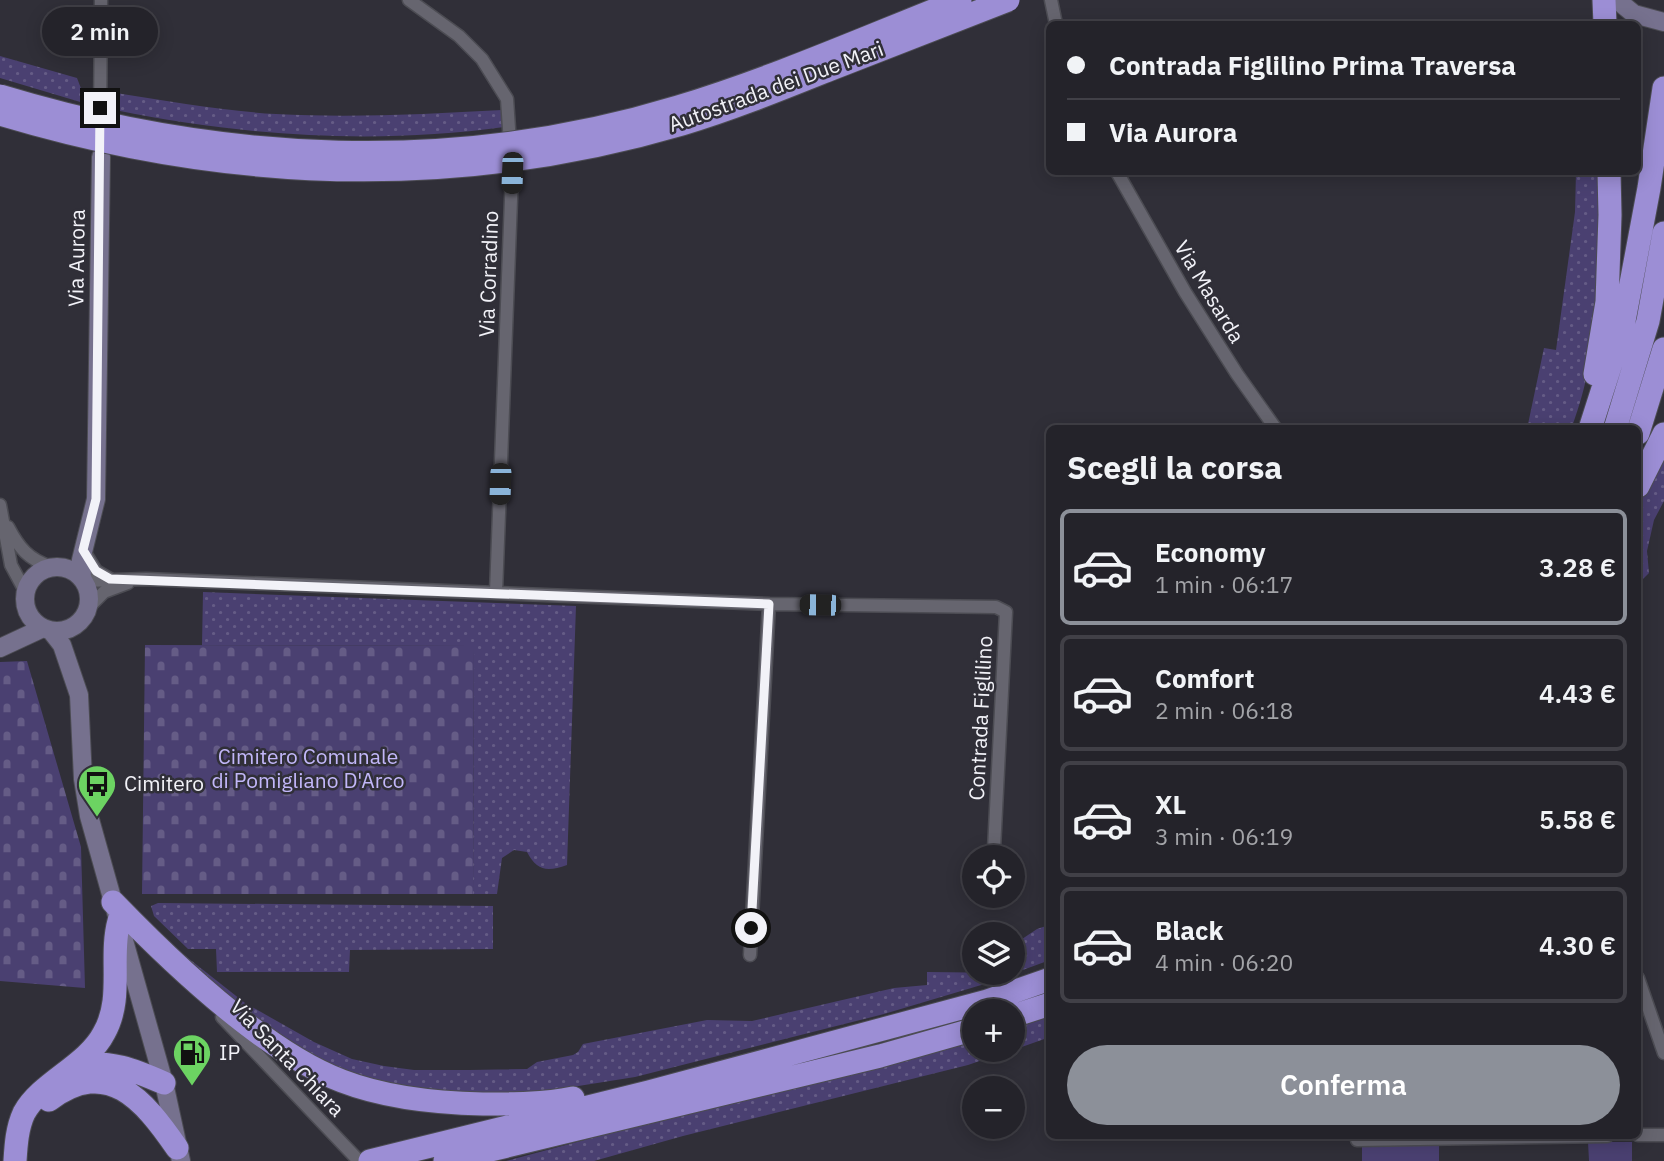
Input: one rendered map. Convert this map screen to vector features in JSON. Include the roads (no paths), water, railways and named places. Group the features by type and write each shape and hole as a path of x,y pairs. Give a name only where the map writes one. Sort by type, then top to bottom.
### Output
{"highway":[{"name":"Autostrada dei Due Mari","path":"0,96 124,129 262,149 373,152 469,147 597,127 677,107 744,85 960,0"},
{"name":"Autostrada dei Due Mari","path":"0,114 121,146 261,167 387,170 471,164 612,142 682,124 750,101 1008,0"},
{"path":"1604,0 1605,21"},
{"path":"1589,425 1623,326 1649,188 1664,88"},
{"path":"1589,425 1607,302 1609,175"},
{"path":"1616,425 1648,321 1664,233"},
{"path":"1640,425 1664,349"},
{"path":"1641,480 1664,434"},
{"path":"116,912 268,1039 301,1061 341,1081 378,1092 458,1104 565,1100 595,1094 649,1091"},
{"path":"15,1161 18,1132 24,1113 33,1101 76,1065 104,1033 115,998 116,912"},
{"path":"369,1160 649,1091 986,1001 1046,980"},
{"path":"1025,1012 1046,1005"},
{"path":"444,1161 880,1056 962,1033"},
{"path":"76,1065 112,1064 164,1083"},
{"path":"27,1161 32,1124 38,1111 60,1092 92,1081 105,1082 130,1094 153,1114 179,1155"},
{"path":"484,1161 551,1143 589,1124"}],"main road":[{"path":"1617,0 1634,14 1664,22"},
{"name":"Via Aurora","path":"83,579 83,550 96,499 101,157"},
{"name":"Via Aurora","path":"55,566 75,545 83,526 91,517"},
{"path":"0,641 16,629 30,580 39,571 55,566 71,569 83,579 88,589 88,608 77,624 69,629 47,629 0,648"},
{"path":"25,600 29,616 47,629 62,645 79,695"},
{"path":"77,624 75,639 79,667 83,779 89,816 164,1083 179,1155"}],"street":[{"name":"Via Aurora","path":"101,0 101,157"},
{"name":"Via Corradino","path":"409,0 459,36 482,59 507,99 512,173 496,592"},
{"path":"1051,0 1055,21"},
{"name":"Via Masarda","path":"1119,175 1185,292 1273,425"},
{"path":"0,505 12,565 25,600"},
{"path":"4,521 21,550 38,562 55,566"},
{"path":"83,550 96,571 110,579"},
{"name":"Contrada Figlilino","path":"83,579 146,579 769,604 996,607 1006,612 994,845"},
{"name":"Contrada Figlilino","path":"88,608 104,592 146,579"},
{"path":"750,955 769,604"},
{"path":"126,943 138,944 149,952 206,1002"},
{"name":"Via Santa Chiara","path":"194,978 206,1002 369,1160"},
{"path":"1641,987 1664,1053"},
{"path":"1641,1135 1664,1135"},
{"path":"1357,1140 1420,1139"}],"place":[{"name":"Cimitero","path":"97,818"},
{"name":"IP","path":"192,1087"}],"park label":[{"name":"Cimitero Comunale di Pomigliano D'Arco","path":"308,769"}]}
